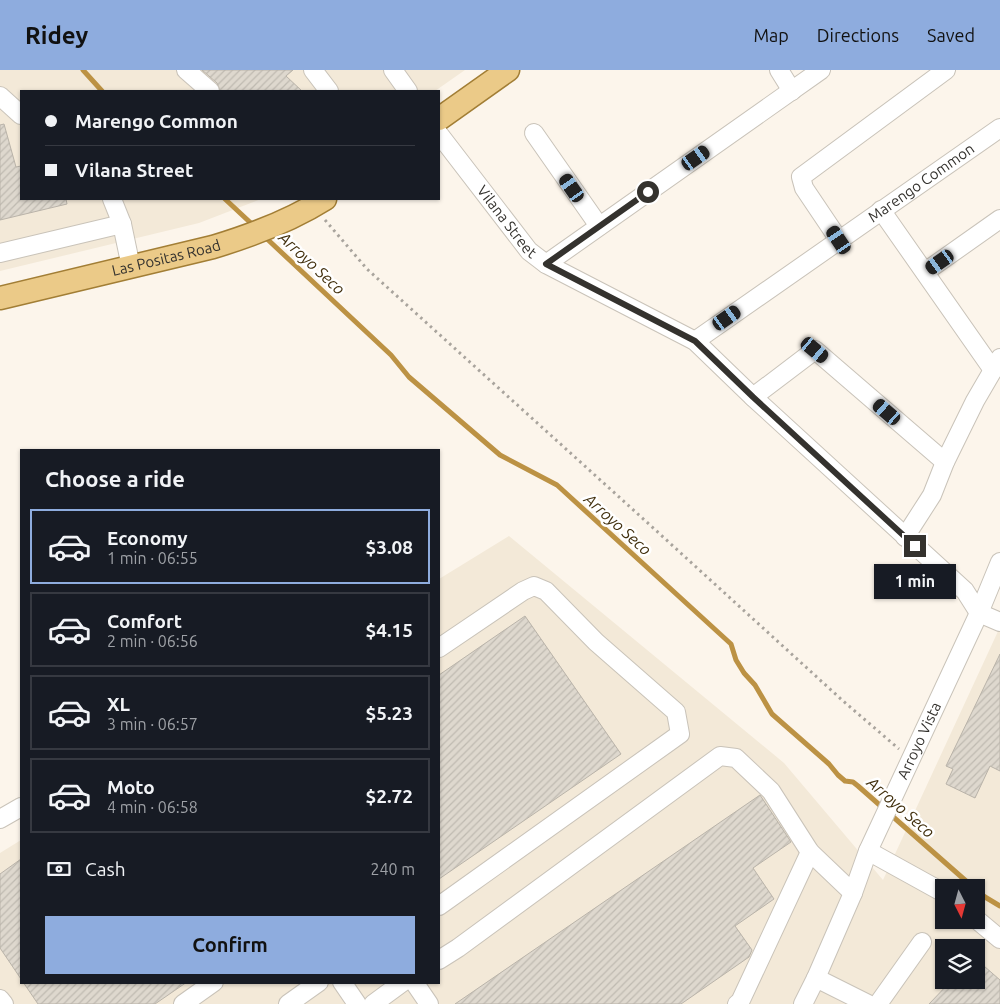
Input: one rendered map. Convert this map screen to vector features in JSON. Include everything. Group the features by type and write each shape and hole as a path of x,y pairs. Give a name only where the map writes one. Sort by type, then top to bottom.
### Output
{"main road":[{"path":"440,118 508,70"},
{"name":"Las Positas Road","path":"0,298 213,247 285,222 319,203"}],"street":[{"path":"186,70 209,90"},
{"path":"313,70 328,90"},
{"path":"393,70 407,90"},
{"path":"779,70 792,91"},
{"path":"546,264 822,70"},
{"path":"839,240 804,188 801,176 946,70"},
{"path":"0,96 20,114"},
{"name":"Marengo Common","path":"695,341 1000,128"},
{"path":"534,132 599,226"},
{"name":"Vilana Street","path":"440,135 529,251 546,264 695,341 905,538 965,591 979,613"},
{"path":"112,200 122,224 131,267"},
{"path":"881,210 925,272 996,364 975,401 945,462 932,494 905,538"},
{"path":"925,272 1000,219"},
{"path":"0,253 122,224"},
{"path":"753,397 815,350 945,462"},
{"name":"Arroyo Vista","path":"803,1004 853,893 868,851 979,613 1000,562"},
{"path":"440,647 523,591 534,586 546,591 596,642 676,712 680,734 440,905"},
{"path":"979,613 1000,622"},
{"path":"440,959 720,756 736,758 771,791 810,852 853,893"},
{"path":"0,819 20,808"},
{"path":"868,851 935,888"},
{"path":"737,1004 740,1002 810,852"},
{"path":"985,926 1000,938"},
{"path":"878,1004 922,942"},
{"path":"816,978 868,1004"},
{"path":"183,1004 211,984"},
{"path":"288,1004 316,984"},
{"path":"343,984 357,1004"},
{"path":"373,1004 400,984"},
{"path":"415,984 429,1004"},
{"path":"0,999 4,1004"}],"path":[{"path":"319,203 367,269 909,762"}],"shaded area":[{"path":"0,70 465,70 436,90 20,90 20,200 258,200 199,223 0,271"},
{"path":"509,536 784,763 883,880 1000,627 1000,1004 0,1004 0,853 20,841 20,984 440,984 440,578"}],"building":[{"path":"202,70 293,70 286,76 301,90 220,90 217,83"},
{"path":"4,124 16,167 20,166 20,200 66,200 67,204 0,220 0,125"},
{"path":"525,616 621,754 440,878 440,674"},
{"path":"1000,654 1000,771 990,766 975,798 946,784 953,769 946,766"},
{"path":"760,795 791,842 753,868 774,899 735,926 752,950 749,957 681,1004 455,1004"},
{"path":"20,860 20,978 0,948 0,874"},
{"path":"985,967 1000,980 1000,1004 929,1004 943,989 985,989"},
{"path":"24,984 184,984 155,1004 38,1004"}],"waterway":[{"name":"Arroyo Seco","path":"83,70 101,90"},
{"name":"Arroyo Seco","path":"226,200 255,227"},
{"name":"Arroyo Seco","path":"265,237 391,355 409,377 500,455 557,485 731,644 736,660 755,685 772,714 829,764 838,775 845,781 853,782 858,786 964,879"},
{"name":"Arroyo Seco","path":"985,897 1000,906"}],"route":[{"path":"648,192 546,264 695,341 915,546"}]}
